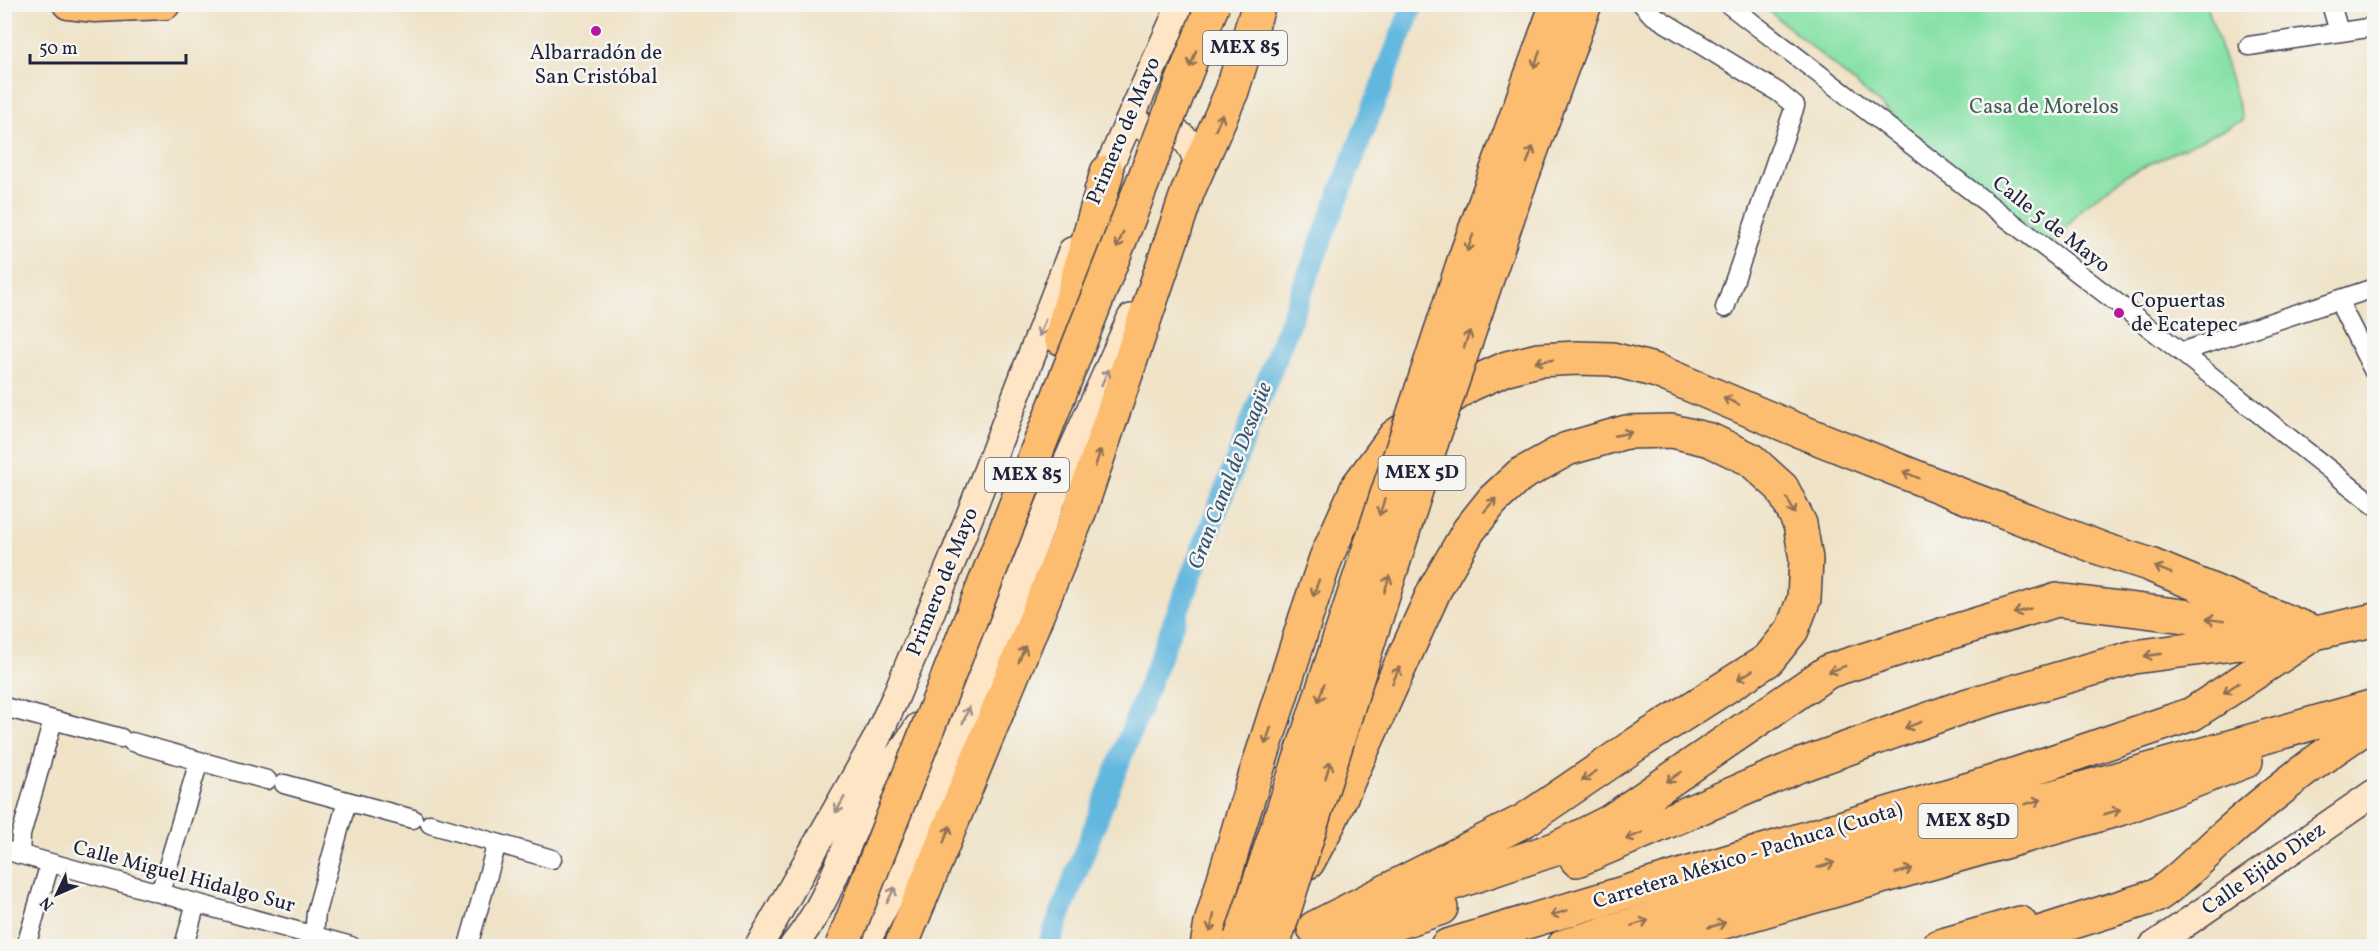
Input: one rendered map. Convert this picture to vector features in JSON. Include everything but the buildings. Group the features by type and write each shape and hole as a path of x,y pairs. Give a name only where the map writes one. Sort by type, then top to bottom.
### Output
{"highway":[{"name":"MEX 85","path":"842,946 1090,314 1189,70 1213,4"},
{"name":"MEX 85","path":"901,946 1079,513 1193,180 1232,91 1258,4"},
{"name":"MEX 5D","path":"1238,946 1465,258 1557,4"},
{"name":"MEX 5D","path":"1273,946 1424,465 1516,193 1585,4"},
{"path":"830,946 860,845 1060,338 1112,158"},
{"path":"1207,946 1211,923 1240,824 1305,620 1344,513 1358,486 1395,436 1469,385 1507,369 1538,360 1612,359 1657,371 1790,427 2073,538 2148,564 2314,633"},
{"path":"1289,898 1330,821 1435,589 1469,530 1493,500 1520,475 1567,449 1626,432 1672,431 1710,440 1750,459 1782,488 1800,524 1806,559 1804,599 1792,630 1768,660 1638,743 1525,820 1322,937"},
{"path":"1322,937 1425,894 1564,844 1609,822 1829,671 2057,600 2314,633"},
{"name":"Carretera México - Pachuca (Cuota)","path":"1447,946 1966,790 2192,714 2314,633 2374,620"},
{"path":"1255,946 1322,937 1559,868 1798,766 1968,705 2134,657 2314,633"},
{"name":"Carretera México - Pachuca (Cuota)","path":"1564,946 1993,814 2374,706"},
{"path":"1640,946 2123,808 2374,711"},
{"path":"1998,946 2156,896 2175,883 2218,842 2301,773 2374,722"},
{"path":"2059,946 2129,924 2150,915 2181,895 2301,773"},
{"path":"1939,946 2041,916 2150,879 2218,842"}],"main road":[{"path":"68,4 95,7 165,4"},
{"name":"Primero de Mayo","path":"759,946 875,742 953,559 1066,266 1181,4"},
{"path":"864,946 906,866 1064,469 1193,180 1197,155 1190,143 1180,134 1167,128 1154,126 1140,128 1128,135 1112,158"},
{"path":"793,946 809,927 825,900 861,814 952,675 1064,469"},
{"path":"861,814 875,742"},
{"name":"Calle Ejido Diez","path":"2153,946 2374,793"}],"street":[{"path":"1642,4 1651,14 1778,92 1795,106 1725,309"},
{"name":"Calle 5 de Mayo","path":"1728,4 2181,352 2374,505"},
{"path":"2331,4 2339,32"},
{"path":"2249,46 2374,27"},
{"path":"2181,352 2374,288"},
{"path":"2338,300 2374,372"},
{"path":"4,707 552,858"},
{"path":"12,853 21,835 53,720"},
{"path":"160,893 199,761"},
{"path":"314,936 316,912 346,801"},
{"path":"468,946 497,843"},
{"name":"Calle Miguel Hidalgo Sur","path":"12,853 345,946"},
{"path":"26,946 50,863"},
{"path":"184,946 196,903"}],"green space":[{"name":"Casa de Morelos","path":"1762,5 2207,5 2243,120 2126,175 2082,208 2051,248"}],"waterway":[{"name":"Gran Canal de Desagüe","path":"1048,946 1413,4"}],"place":[{"name":"Albarradón de San Cristóbal","path":"596,31"},
{"name":"Copuertas de Ecatepec","path":"2119,313"}]}
